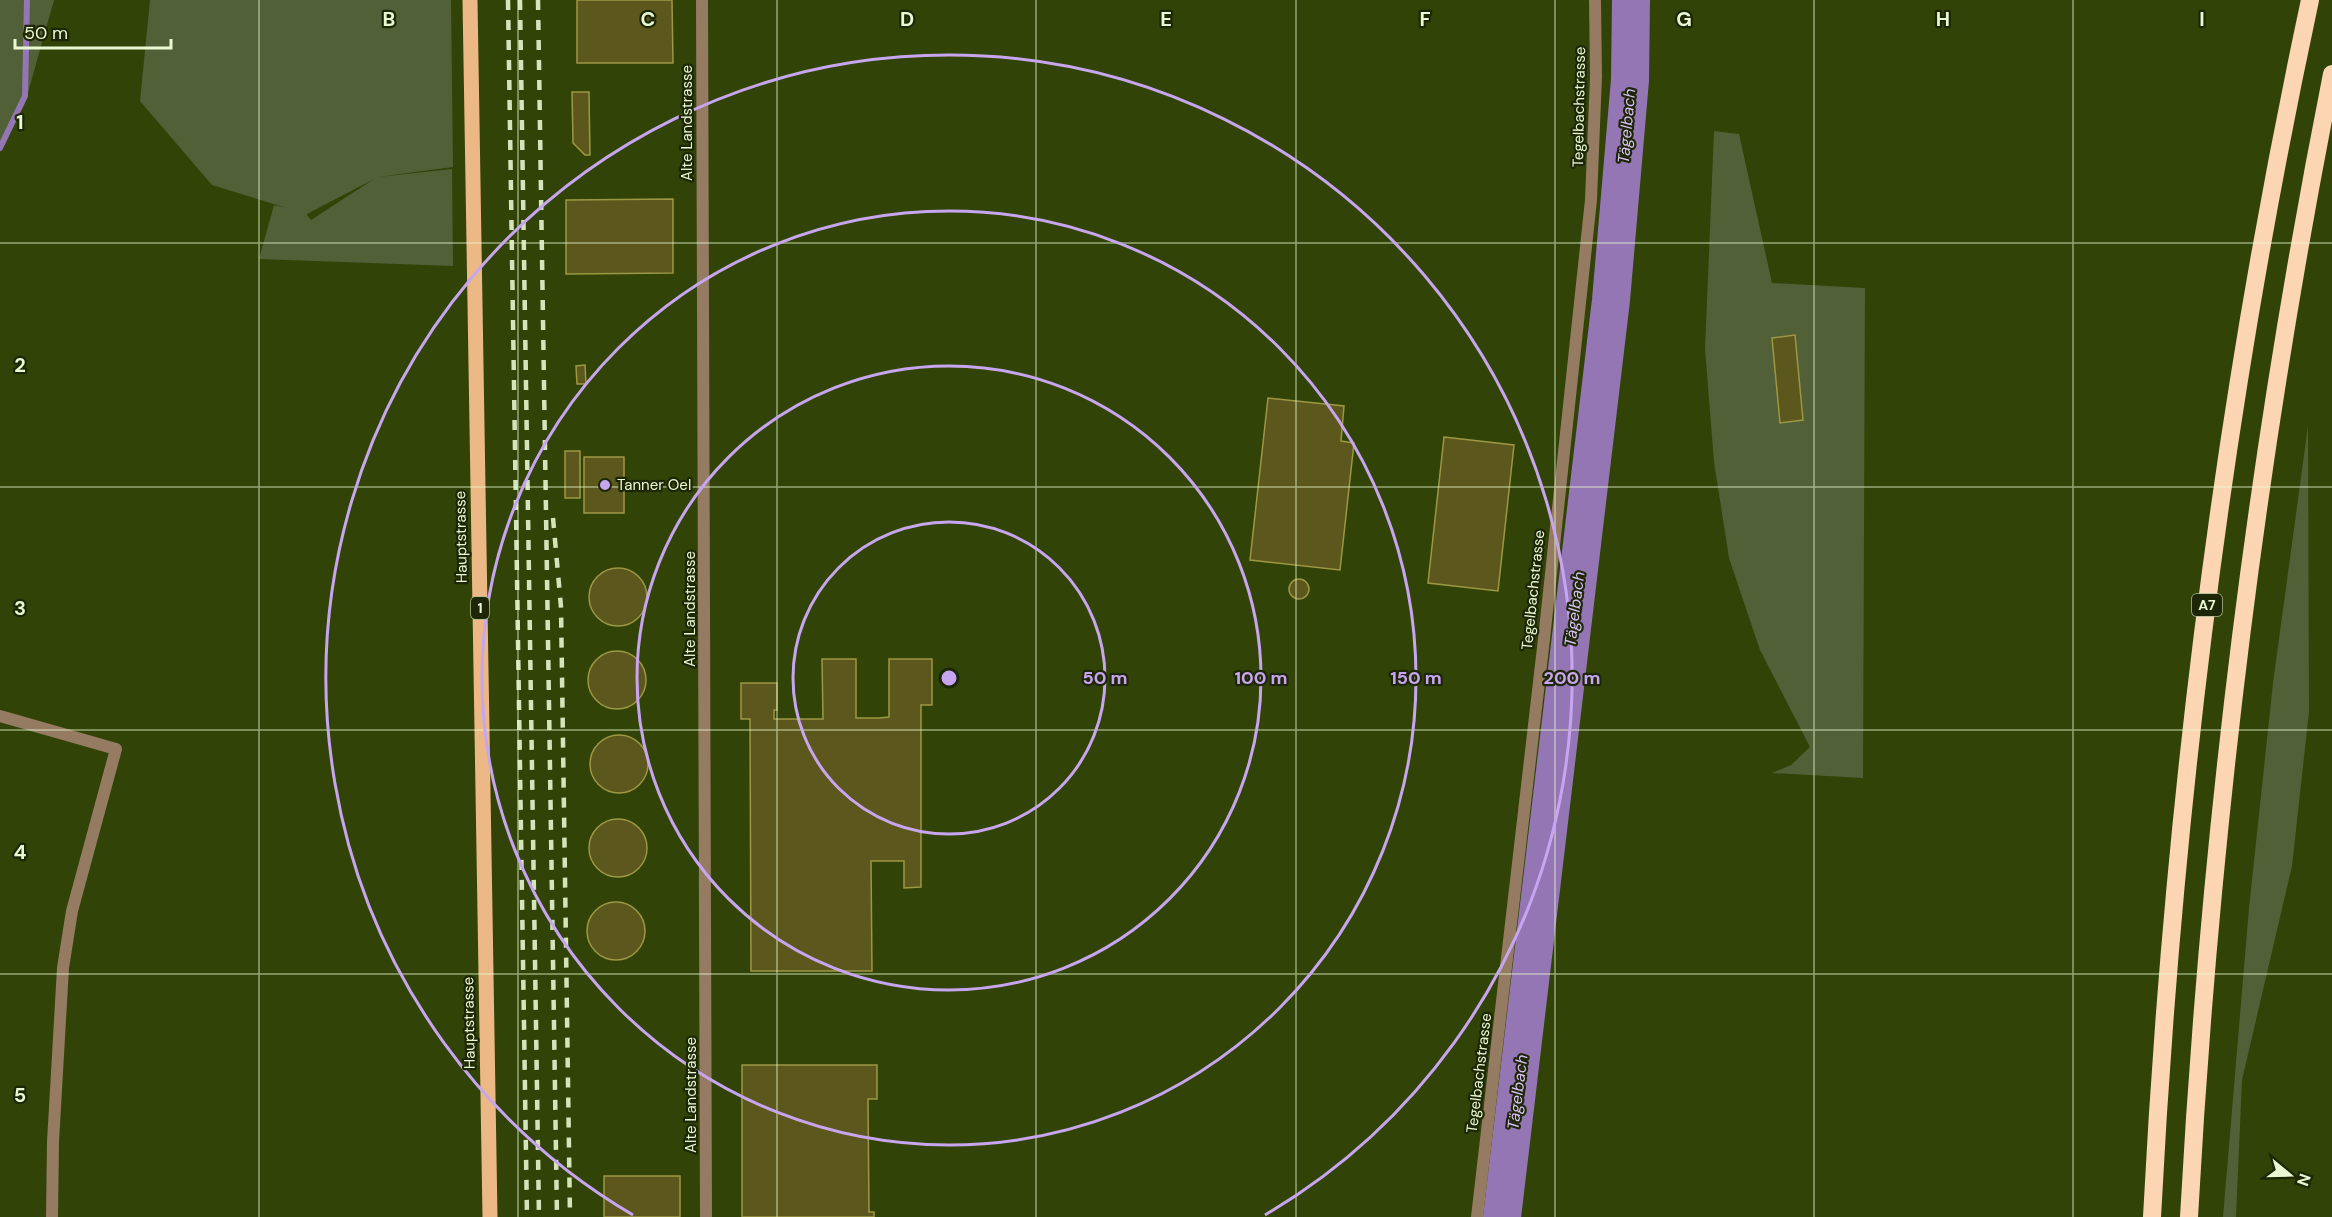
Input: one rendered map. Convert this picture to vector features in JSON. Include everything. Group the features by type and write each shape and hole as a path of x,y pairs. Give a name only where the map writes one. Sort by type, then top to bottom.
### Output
{"highway":[{"name":"A7","path":"2152,1217 2164,1017 2176,879 2202,644 2229,448 2258,265 2310,0"},
{"name":"A7","path":"2189,1217 2210,915 2238,653 2277,381 2332,74"}],"main road":[{"name":"Hauptstrasse","path":"470,0 490,1217"}],"street":[{"name":"Alte Landstrasse","path":"702,0 706,1217"},
{"name":"Tegelbachstrasse","path":"1478,1217 1591,200 1596,76 1595,0"},
{"path":"0,716 116,749 72,911 63,968 53,1142 52,1217"}],"green space":[{"path":"0,0 54,0 27,96 0,150"},
{"path":"150,0 451,0 453,167 378,177 452,169 453,266 259,259 274,205 287,208 212,185 140,101","holes":["374,179 311,220 307,214"]},
{"path":"1714,131 1739,134 1772,283 1865,288 1863,778 1772,773 1791,765 1810,747 1760,650 1729,558 1714,462 1705,349"},
{"path":"2308,426 2309,712 2292,866 2242,1080 2236,1217 2223,1217 2249,908 2273,683"}],"building":[{"path":"577,0 672,0 673,63 577,63"},
{"path":"572,92 589,92 590,155 585,155 573,143"},
{"path":"673,199 673,273 566,274 566,200"},
{"path":"1795,335 1803,420 1780,423 1772,338"},
{"path":"585,365 586,384 577,384 576,366"},
{"path":"1268,398 1344,406 1341,441 1354,443 1340,570 1250,560"},
{"path":"1444,437 1514,445 1498,591 1428,583"},
{"path":"565,451 580,451 580,498 565,498"},
{"path":"584,457 624,457 624,513 584,513"},
{"path":"612,568 624,568 639,576 647,591 647,603 639,618 624,626 612,626 597,618 589,603 589,591 597,576"},
{"path":"1299,579 1306,582 1309,589 1306,596 1299,599 1292,596 1289,589 1292,582"},
{"path":"611,651 623,651 633,655 642,664 646,686 638,701 623,709 611,709 601,705 592,696 588,686 588,674 592,664 601,655"},
{"path":"822,659 856,659 856,718 879,718 889,717 889,659 932,659 932,705 921,705 921,887 904,888 904,861 871,861 872,971 751,971 750,719 741,719 741,683 777,683 777,710 774,710 774,719 823,719"},
{"path":"613,735 625,735 635,739 644,748 648,770 640,785 625,793 613,793 603,789 594,780 590,770 590,758 594,748 603,739"},
{"path":"612,819 624,819 639,827 647,842 647,854 639,869 624,877 612,877 597,869 589,854 589,842 597,827"},
{"path":"610,902 622,902 637,910 645,925 645,937 637,952 622,960 610,960 595,952 587,937 587,925 595,910"},
{"path":"742,1065 877,1065 877,1099 868,1099 869,1212 874,1212 874,1217 742,1217"},
{"path":"604,1176 680,1176 680,1217 604,1217"}],"waterway":[{"path":"0,148 25,96 27,0"},
{"name":"Tägelbach","path":"1502,1217 1611,300 1630,80 1631,0"}],"railway":[{"path":"508,0 527,1217"},
{"path":"520,0 539,1217"},
{"path":"538,0 557,1217"},
{"path":"553,518 561,607 570,1217"}],"place":[{"name":"Tanner Oel","path":"605,485"}]}
